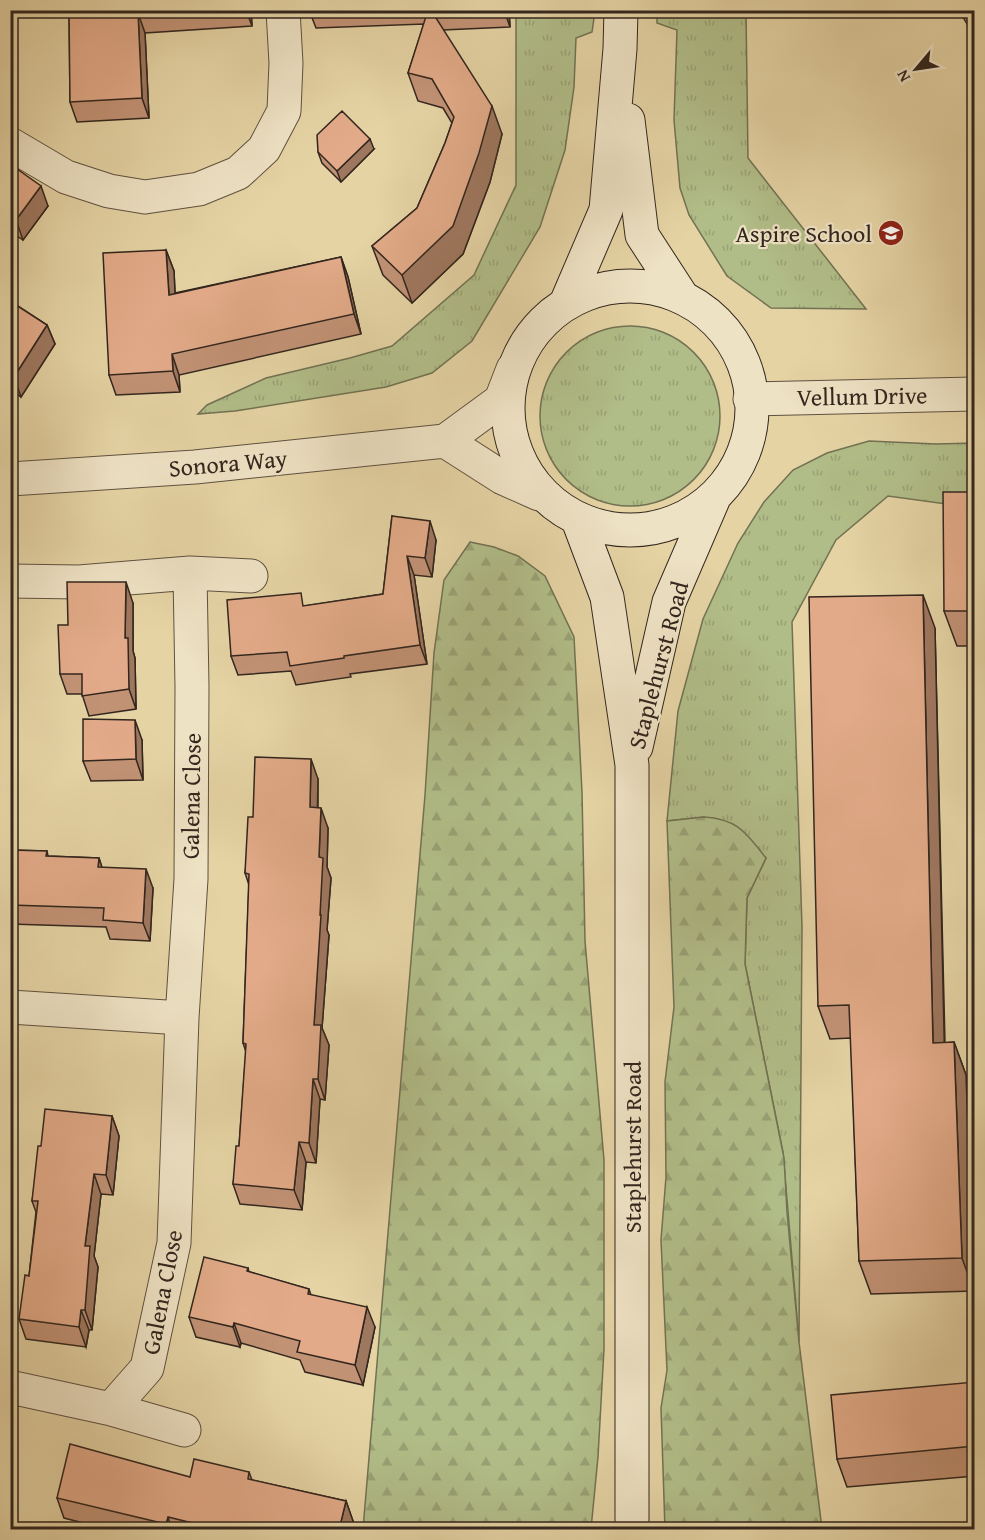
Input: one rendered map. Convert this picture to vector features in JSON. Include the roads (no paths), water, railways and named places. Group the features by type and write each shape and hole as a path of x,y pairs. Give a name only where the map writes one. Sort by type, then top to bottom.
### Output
{"street":[{"path":"10,144 66,177 109,191 145,197 199,189 238,173 264,149 284,111 286,63 283,10"},
{"path":"567,302 606,210 620,49 621,10"},
{"path":"620,49 642,235 681,295"},
{"path":"643,285 681,295 716,318 740,351 750,399 752,431 738,469 713,500 683,520 648,530 612,530 578,520 539,494 502,478 445,441 501,400 526,342 544,320 567,302 604,287 643,285"},
{"path":"513,369 505,404 515,446 539,494"},
{"name":"Vellum Drive","path":"750,399 975,394"},
{"name":"Sonora Way","path":"10,479 195,467 445,441"},
{"name":"Staplehurst Road","path":"632,765 669,602 713,500"},
{"name":"Staplehurst Road","path":"578,520 607,597 632,765 632,1530"},
{"path":"10,581 79,582 190,573 251,576"},
{"name":"Galena Close","path":"111,1408 147,1368 174,1243 182,1018 191,879 190,573"},
{"path":"10,1007 182,1018"},
{"path":"10,1387 111,1408 184,1430"}],"place":[{"name":"Aspire School","path":"891,233"}]}
